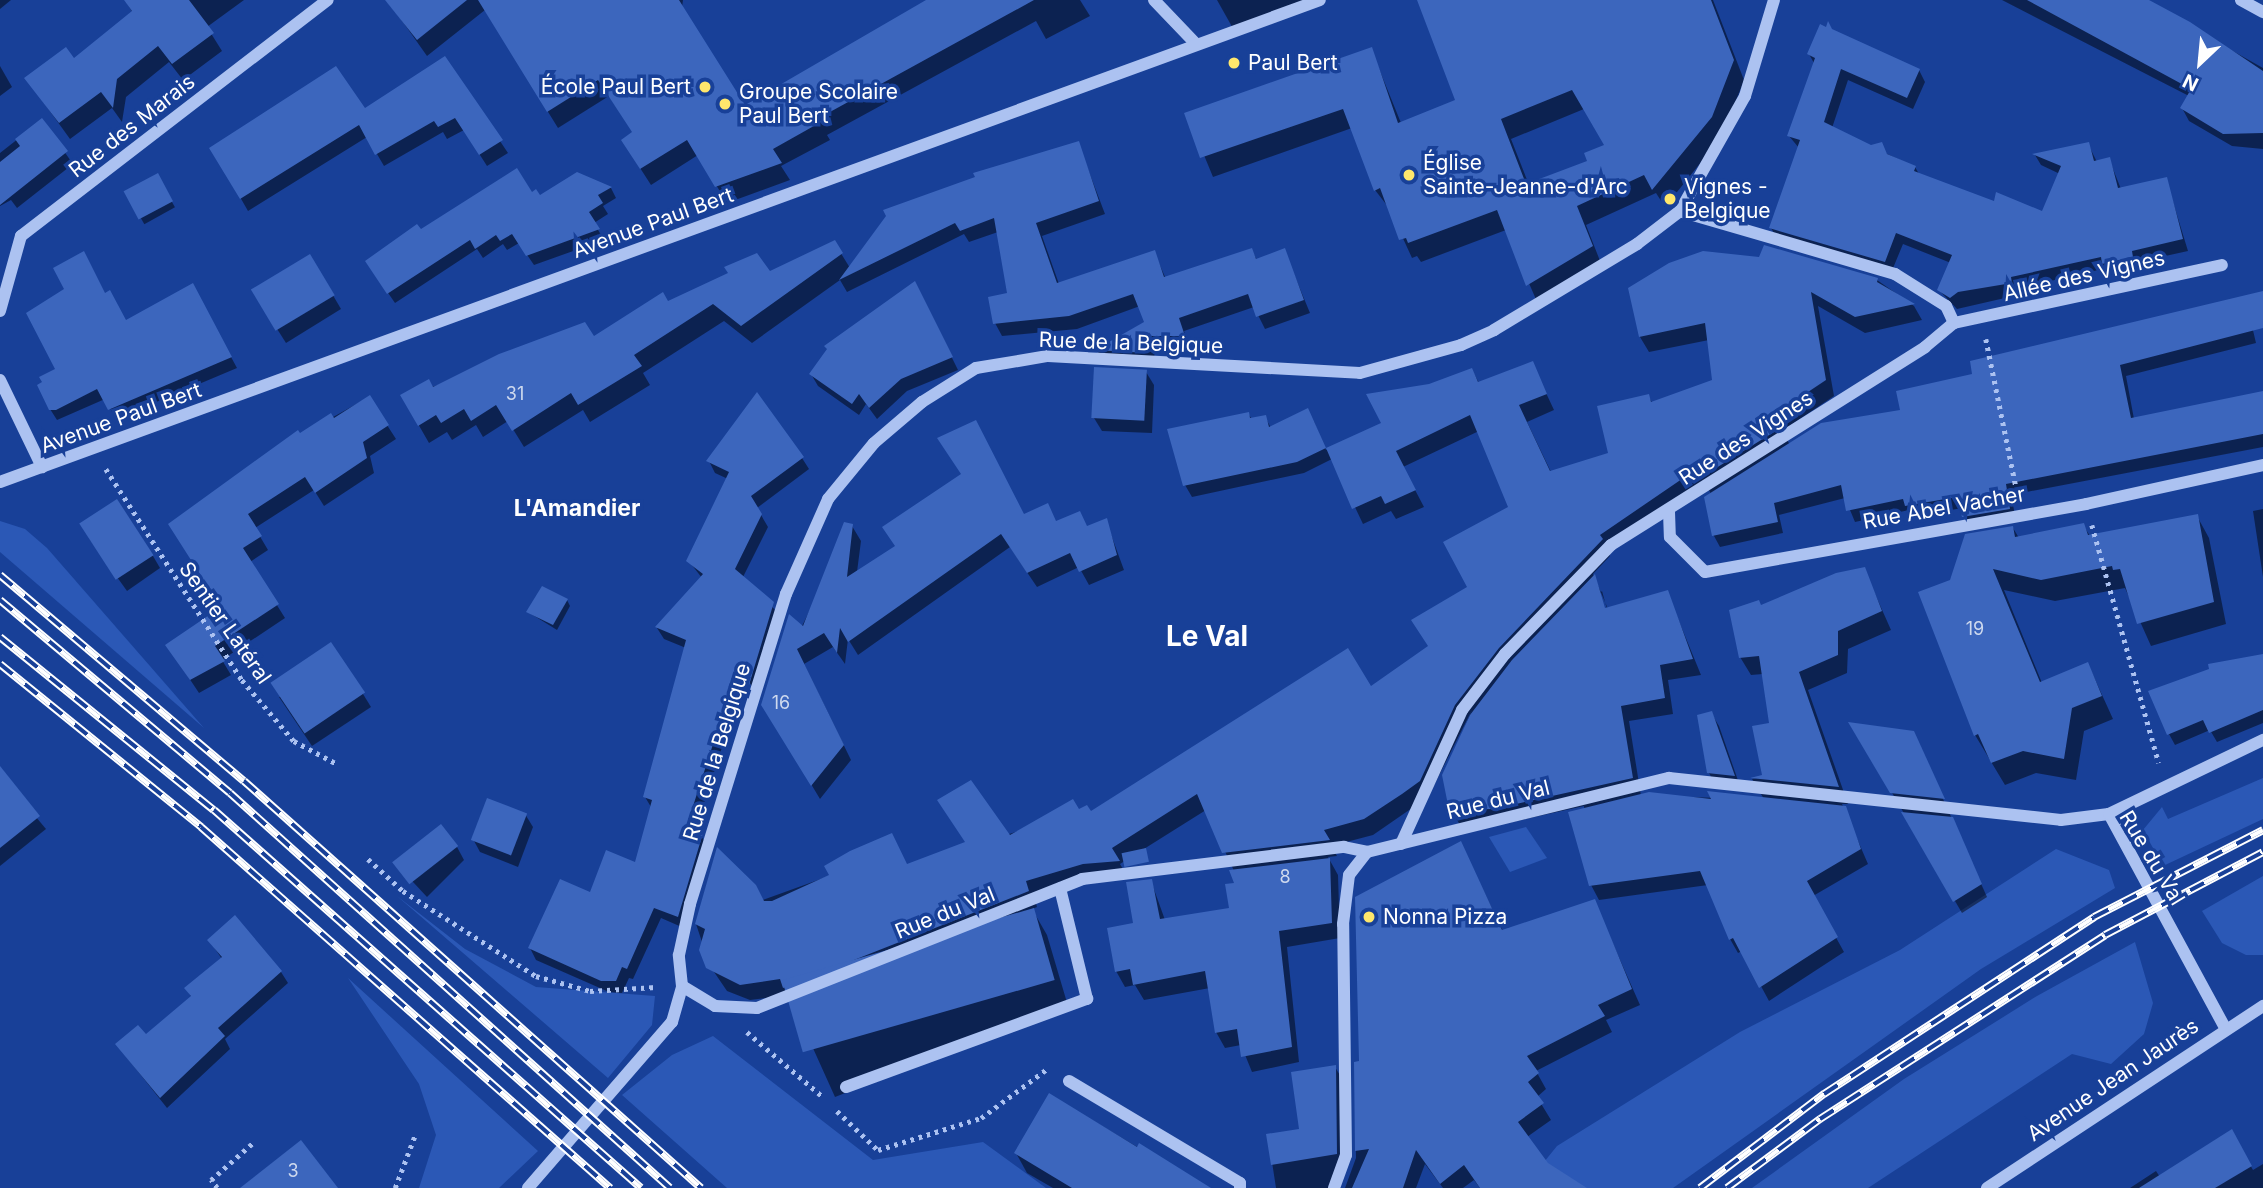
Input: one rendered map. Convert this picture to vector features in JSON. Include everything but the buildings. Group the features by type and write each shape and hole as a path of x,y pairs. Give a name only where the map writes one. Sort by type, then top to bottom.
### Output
{"street":[{"name":"Rue des Marais","path":"0,311 21,236 328,0"},
{"path":"1154,0 1196,44"},
{"name":"Avenue Paul Bert","path":"0,482 1320,0"},
{"name":"Rue de la Belgique","path":"528,1188 672,1022 682,986 679,955 690,904 786,594 828,499 874,443 922,402 976,368 1048,356 1360,373 1461,345 1494,330 1637,244 1680,211 1745,96 1774,0"},
{"path":"2241,0 2263,12"},
{"path":"1680,211 1895,274 1946,306 1954,323"},
{"name":"Allée des Vignes","path":"1954,323 2222,265"},
{"name":"Rue des Vignes","path":"1401,844 1462,710 1505,654 1612,545 1669,512 1954,323"},
{"path":"0,380 42,467"},
{"name":"Rue Abel Vacher","path":"1669,512 1670,537 1705,572 2022,513 2086,504 2263,466"},
{"path":"2109,814 2165,784 2263,740"},
{"name":"Rue du Val","path":"682,986 715,1006 757,1008 1082,879 1344,847 1367,852 1669,778 2061,820 2109,814 2225,1028"},
{"path":"1334,1188 1346,1155 1343,924 1349,875 1367,852"},
{"path":"846,1087 1087,999 1060,888"},
{"name":"Avenue Jean Jaurès","path":"1987,1188 2225,1028 2263,1006"},
{"path":"1069,1081 1240,1183 1240,1188"}],"path":[{"path":"1986,335 2022,513"},
{"name":"Sentier Latéral","path":"109,478 242,680 294,741 337,765"},
{"path":"2086,504 2165,784"},
{"path":"368,859 403,891 536,976 590,991 682,986"},
{"path":"981,1118 1046,1069 1069,1081"},
{"path":"395,1188 415,1135"},
{"path":"217,1188 211,1180 255,1141"}],"shaded area":[{"path":"0,521 25,529 47,548 204,728 0,552"},
{"path":"2263,778 2263,819 2163,866 2143,830 2162,807 2168,819"},
{"path":"1526,827 1547,858 1510,872 1489,837"},
{"path":"2056,849 2109,870 2115,888 1981,969 1673,1188 1523,1188 1557,1146 1740,1032 1900,950"},
{"path":"2263,876 2263,955 2246,955 2222,943 2202,911"},
{"path":"397,896 465,949 536,987 655,996 652,1025 608,1078"},
{"path":"2135,942 2153,1003 2144,1034 2111,1064 2072,1054 1868,1188 1752,1188 1904,1079 2037,996"},
{"path":"348,978 538,1151 499,1188 419,1188 436,1135 419,1084"},
{"path":"713,1036 873,1160 983,1142 1046,1188 727,1188 622,1095 672,1055"}],"railway":[{"path":"0,575 244,781 701,1188"},
{"path":"0,600 230,793 670,1188"},
{"path":"0,637 214,810 641,1188"},
{"path":"0,664 201,827 610,1188"},
{"path":"1700,1188 1824,1094 2094,917 2263,830"},
{"path":"1727,1188 1820,1119 2105,935 2263,852"}],"place":[{"name":"Paul Bert","path":"1234,63"},
{"name":"École Paul Bert","path":"705,87"},
{"name":"Groupe Scolaire Paul Bert","path":"725,104"},
{"name":"Église Sainte-Jeanne-d'Arc","path":"1409,175"},
{"name":"Vignes - Belgique","path":"1670,199"},
{"name":"Nonna Pizza","path":"1369,917"}],"district":[{"name":"L'Amandier","path":"577,508"},
{"name":"Le Val","path":"1207,636"}]}
